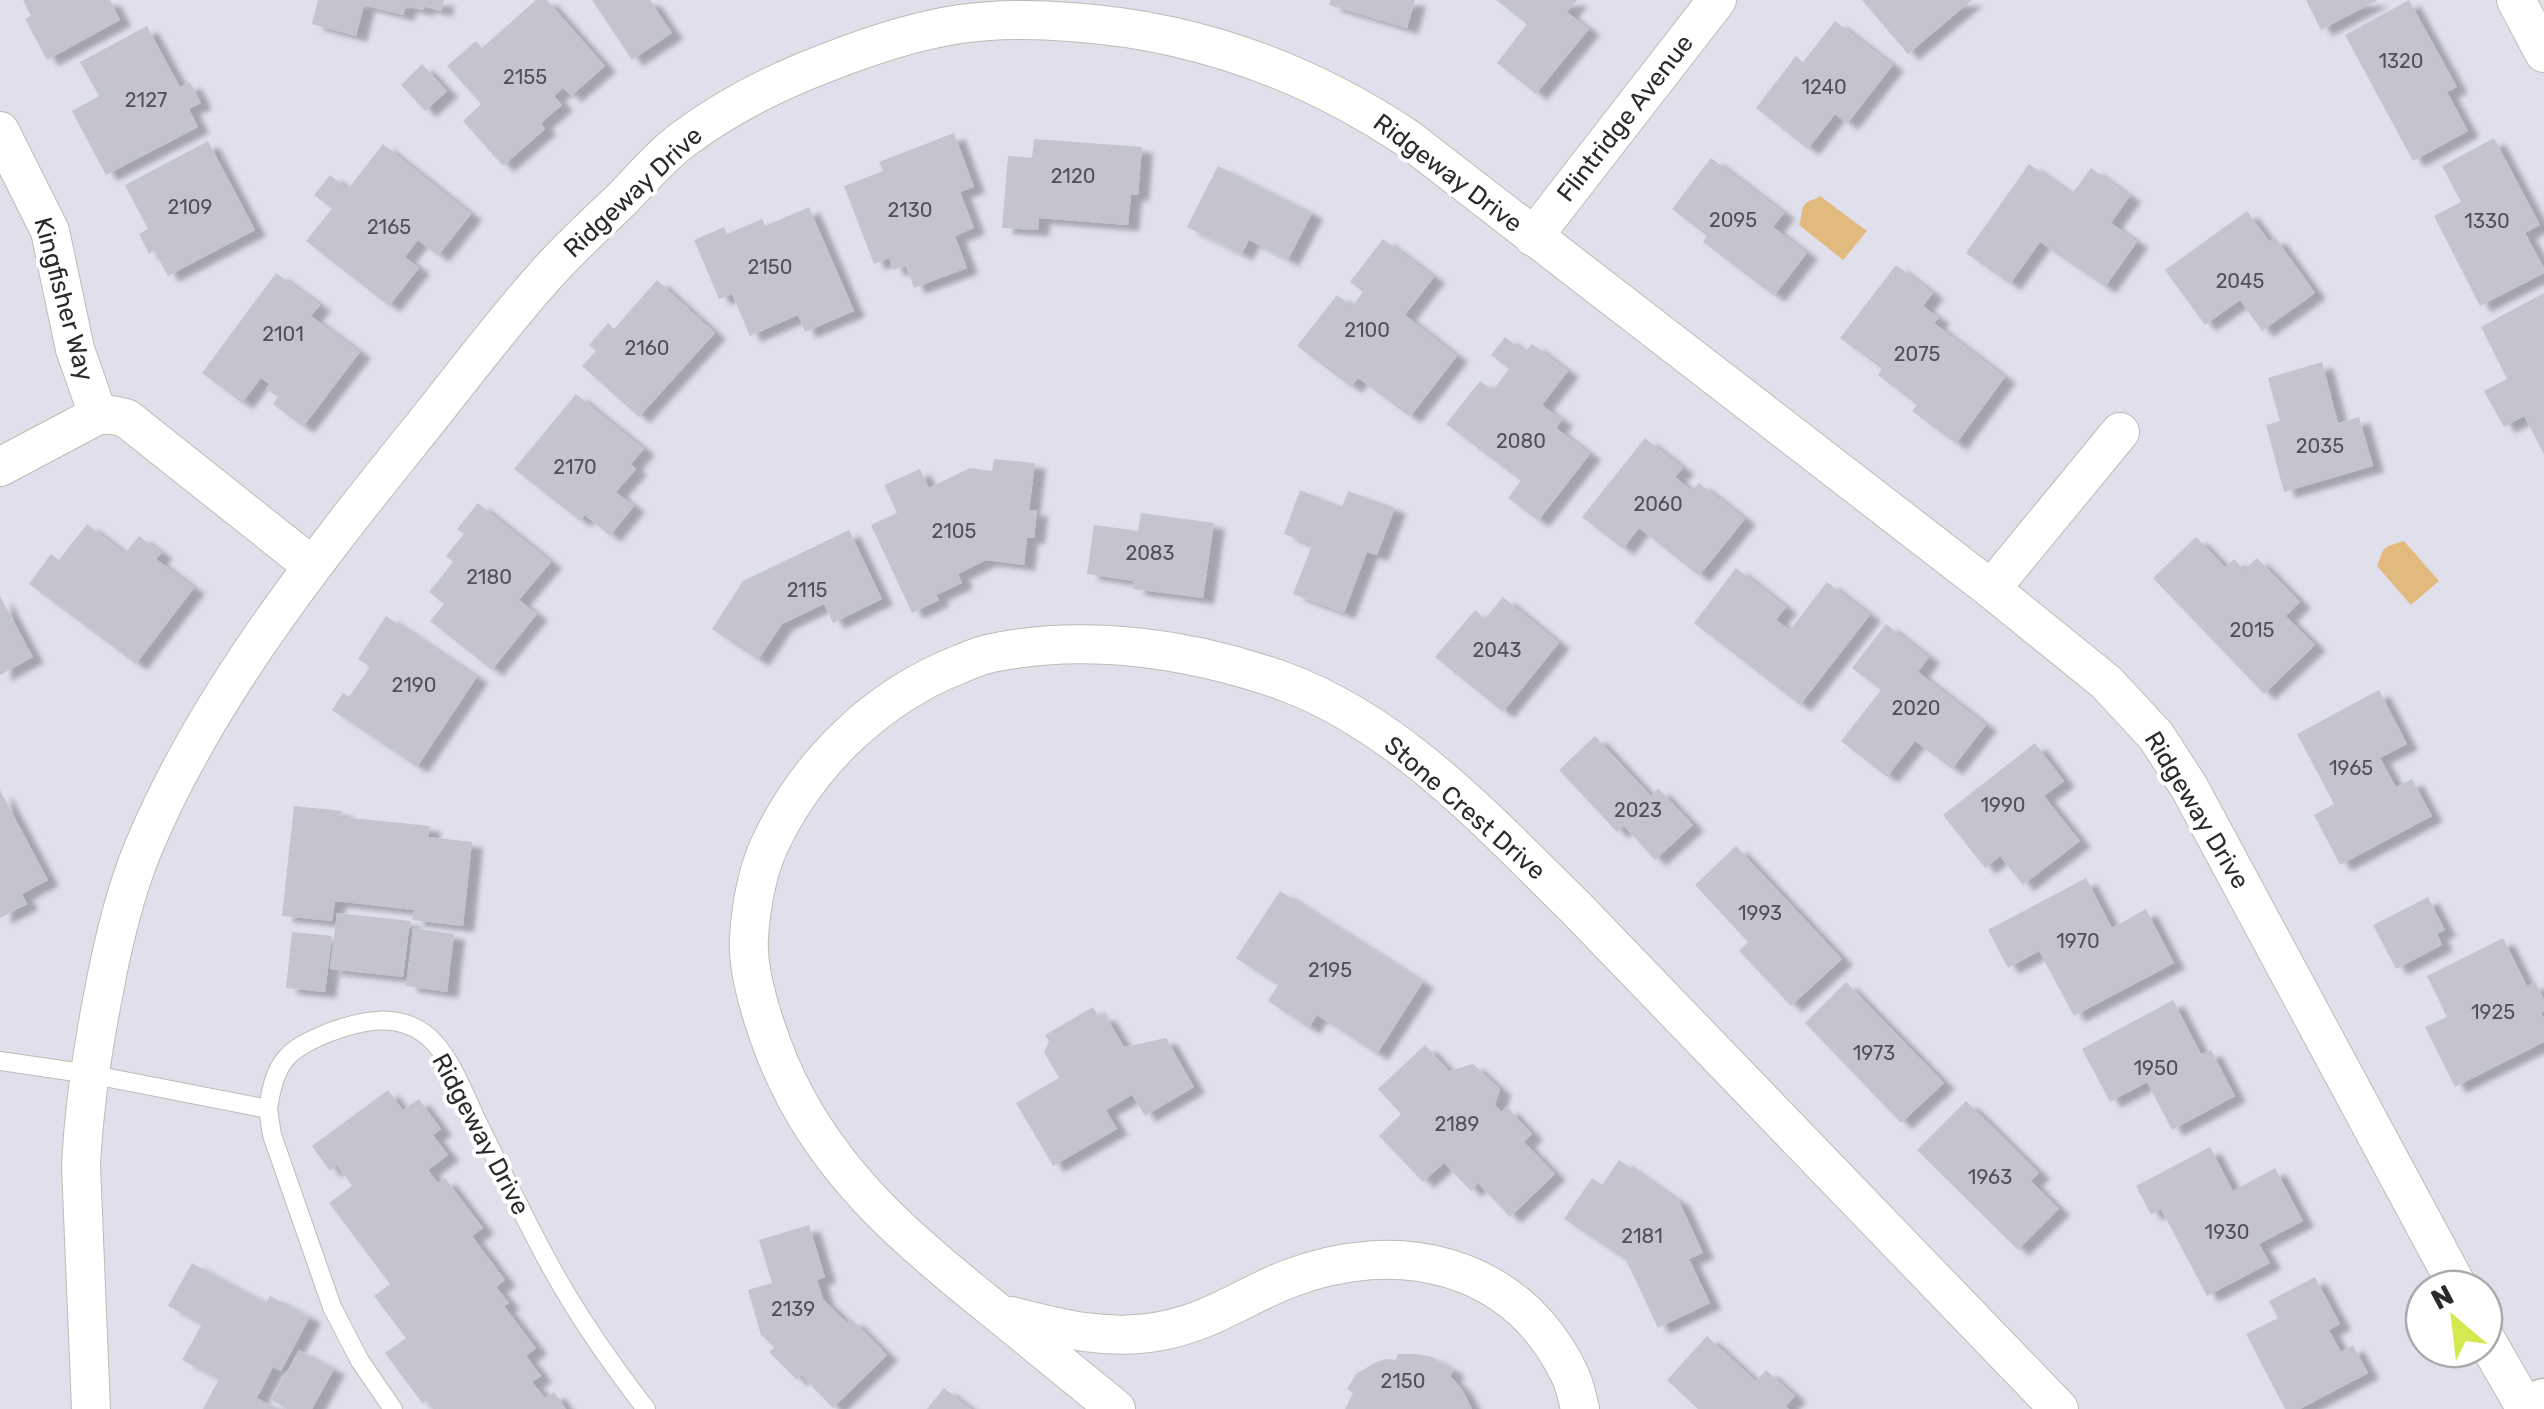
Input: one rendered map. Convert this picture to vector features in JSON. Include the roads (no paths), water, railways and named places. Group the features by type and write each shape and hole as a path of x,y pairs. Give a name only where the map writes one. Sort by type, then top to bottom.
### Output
{"street":[{"name":"Flintridge Avenue","path":"1533,236 1717,0"},
{"path":"2516,0 2544,52"},
{"name":"Ridgeway Drive","path":"91,1409 81,1165 90,1074 111,957 142,853 191,753 234,682 312,565 544,276 680,140 732,106 788,78 958,12 1118,25 1172,34 1222,48 1335,95 1378,119 2106,682 2147,725 2172,760 2448,1269"},
{"name":"Kingfisher Way","path":"0,131 50,231 74,349 98,415"},
{"path":"0,467 98,415 126,418 312,565"},
{"path":"1990,589 2120,432"},
{"name":"Stone Crest Drive","path":"1116,1409 924,1252 874,1206 836,1160 797,1100 776,1054 757,996 748,942 767,850 793,800 832,750 876,710 929,676 988,653 1046,644 1126,646 1204,659 1285,682 1351,713 1397,744 1443,782 1576,908 2059,1409"},
{"name":"Stone Crest Drive","path":"999,1313 1080,1333 1156,1332 1210,1318 1286,1280 1318,1269 1358,1261 1424,1263 1456,1269 1491,1284 1522,1309 1552,1342 1571,1376 1580,1409"},
{"path":"2503,1369 2526,1409"},
{"path":"2537,1409 2544,1405"}],"lane":[{"name":"Ridgeway Drive","path":"268,1109 277,1071 296,1047 372,1019 426,1034 451,1067 552,1269 598,1344 646,1409"},
{"path":"0,1061 90,1074 268,1109 272,1134 324,1289 360,1361 393,1409"}]}
